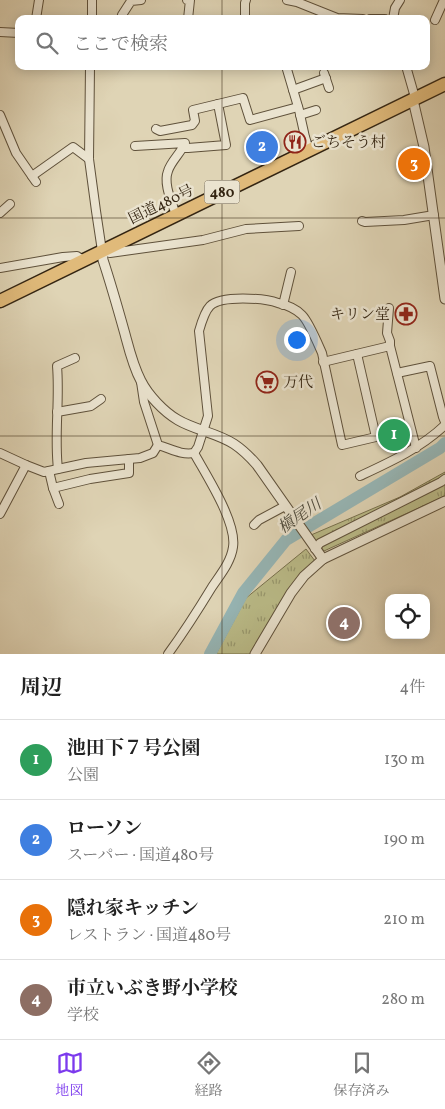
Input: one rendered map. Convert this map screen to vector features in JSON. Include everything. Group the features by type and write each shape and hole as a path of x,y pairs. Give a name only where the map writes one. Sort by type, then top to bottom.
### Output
{"highway":[{"name":"国道480号","path":"0,300 445,84"}],"street":[{"path":"37,15 39,0"},
{"path":"92,0 92,15"},
{"path":"122,15 131,1 141,0"},
{"path":"187,0 190,0 188,15"},
{"path":"245,15 246,0"},
{"path":"292,0 330,15"},
{"path":"394,15 395,8 400,0"},
{"path":"436,20 444,0"},
{"path":"0,32 15,33"},
{"path":"90,70 89,158 102,251 134,365 141,382 144,402 158,445"},
{"path":"287,70 309,150"},
{"path":"407,70 414,94 413,100 424,147 445,299"},
{"path":"292,90 325,76 329,88"},
{"path":"156,129 160,131 169,126 192,125 195,122 193,107 243,98 250,120 299,111 316,110"},
{"path":"135,146 150,141 184,145 188,148 226,145 218,104"},
{"path":"0,116 16,153 34,179 73,147 89,158"},
{"path":"176,215 167,180 168,171 166,166 184,145 195,141"},
{"path":"0,212 10,204"},
{"path":"362,221 404,220 434,215"},
{"path":"102,251 110,253 203,240 246,229 299,226"},
{"path":"0,268 63,256 77,256 83,260"},
{"path":"283,305 291,272"},
{"path":"158,445 186,454 194,453 198,447 208,416 199,331 201,322 210,305 225,299 242,298 276,302 304,317 322,353 342,445 376,437 357,354"},
{"path":"386,312 387,333 416,448"},
{"path":"323,362 390,346"},
{"path":"58,469 56,453 57,366 60,363 75,358"},
{"path":"360,476 371,467 416,448 437,432 445,423 430,366 397,373"},
{"path":"141,382 166,411 186,424 233,444 248,455 257,464 323,559"},
{"path":"57,412 91,406 101,399"},
{"path":"1,456 44,472 49,472 86,463 140,458 153,453 158,445"},
{"path":"168,654 228,563 233,546 232,531 224,509 194,453"},
{"path":"53,488 90,479 129,473 128,460"},
{"path":"0,514 26,465"},
{"path":"49,472 59,504"},
{"path":"314,548 320,543 445,479"},
{"path":"255,654 291,593 304,576 323,559 445,501"},
{"path":"256,521 287,508"}],"green space":[{"path":"406,424 410,441 383,447 378,430"},
{"path":"445,472 445,496 324,551 311,535 400,497"},
{"path":"306,549 315,561 252,654 216,654 246,598"}],"waterway":[{"name":"槇尾川","path":"210,654 243,593 286,540 440,448 445,443"}],"place":[{"name":"ごちそう村","path":"295,142"},
{"name":"ローソン","path":"262,147"},
{"name":"隠れ家キッチン","path":"414,164"},
{"name":"キリン堂","path":"406,314"},
{"name":"万代","path":"267,382"},
{"name":"池田下７号公園","path":"394,435"},
{"name":"市立いぶき野小学校","path":"344,623"}]}
